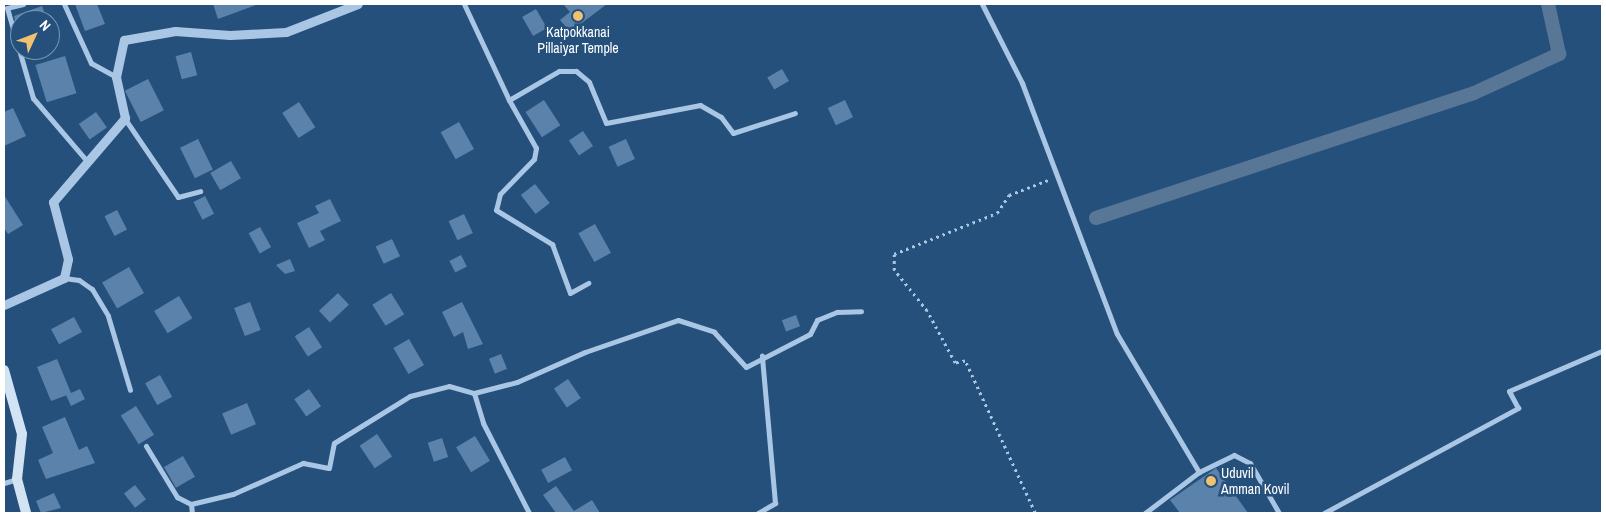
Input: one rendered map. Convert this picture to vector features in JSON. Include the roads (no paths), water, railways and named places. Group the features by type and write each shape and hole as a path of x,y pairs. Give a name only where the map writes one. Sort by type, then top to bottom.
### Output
{"main road":[{"path":"4,372 22,434 16,479 26,513"}],"street":[{"path":"23,4 7,8 32,98 87,161"},
{"path":"64,4 91,63 116,77"},
{"path":"200,191 178,197 124,118 116,77 124,40 140,34 286,32 358,4"},
{"path":"464,4 509,100 536,148 534,159 500,194 496,210 552,244 570,293 588,283"},
{"path":"982,4 1022,83 1059,176 1117,334 1198,472"},
{"path":"509,100 559,71 576,71 589,82 606,123 700,105 721,117 733,133 795,113"},
{"path":"64,278 68,259 53,202 124,118"},
{"path":"4,305 64,278 79,280 92,290 108,316 130,390"},
{"path":"146,446 176,497 191,504 233,494 303,462 329,468 334,443 410,396 449,386 474,393 517,382 585,352 678,320 714,332 746,367 762,356 810,334 817,320 861,311"},
{"path":"1324,513 1518,408 1509,391 1602,351"},
{"path":"758,513 776,503 762,356"},
{"path":"474,393 483,423 529,513"},
{"path":"1145,513 1198,472 1234,455 1250,463 1280,513"},
{"path":"4,483 16,479"},
{"path":"191,504 192,513"}],"waterway":[{"path":"1096,218 1474,93 1559,54 1548,4"}],"place":[{"name":"Katpokkanai Pillaiyar Temple","path":"578,16"},
{"name":"Uduvil Amman Kovil","path":"1211,481"}]}
